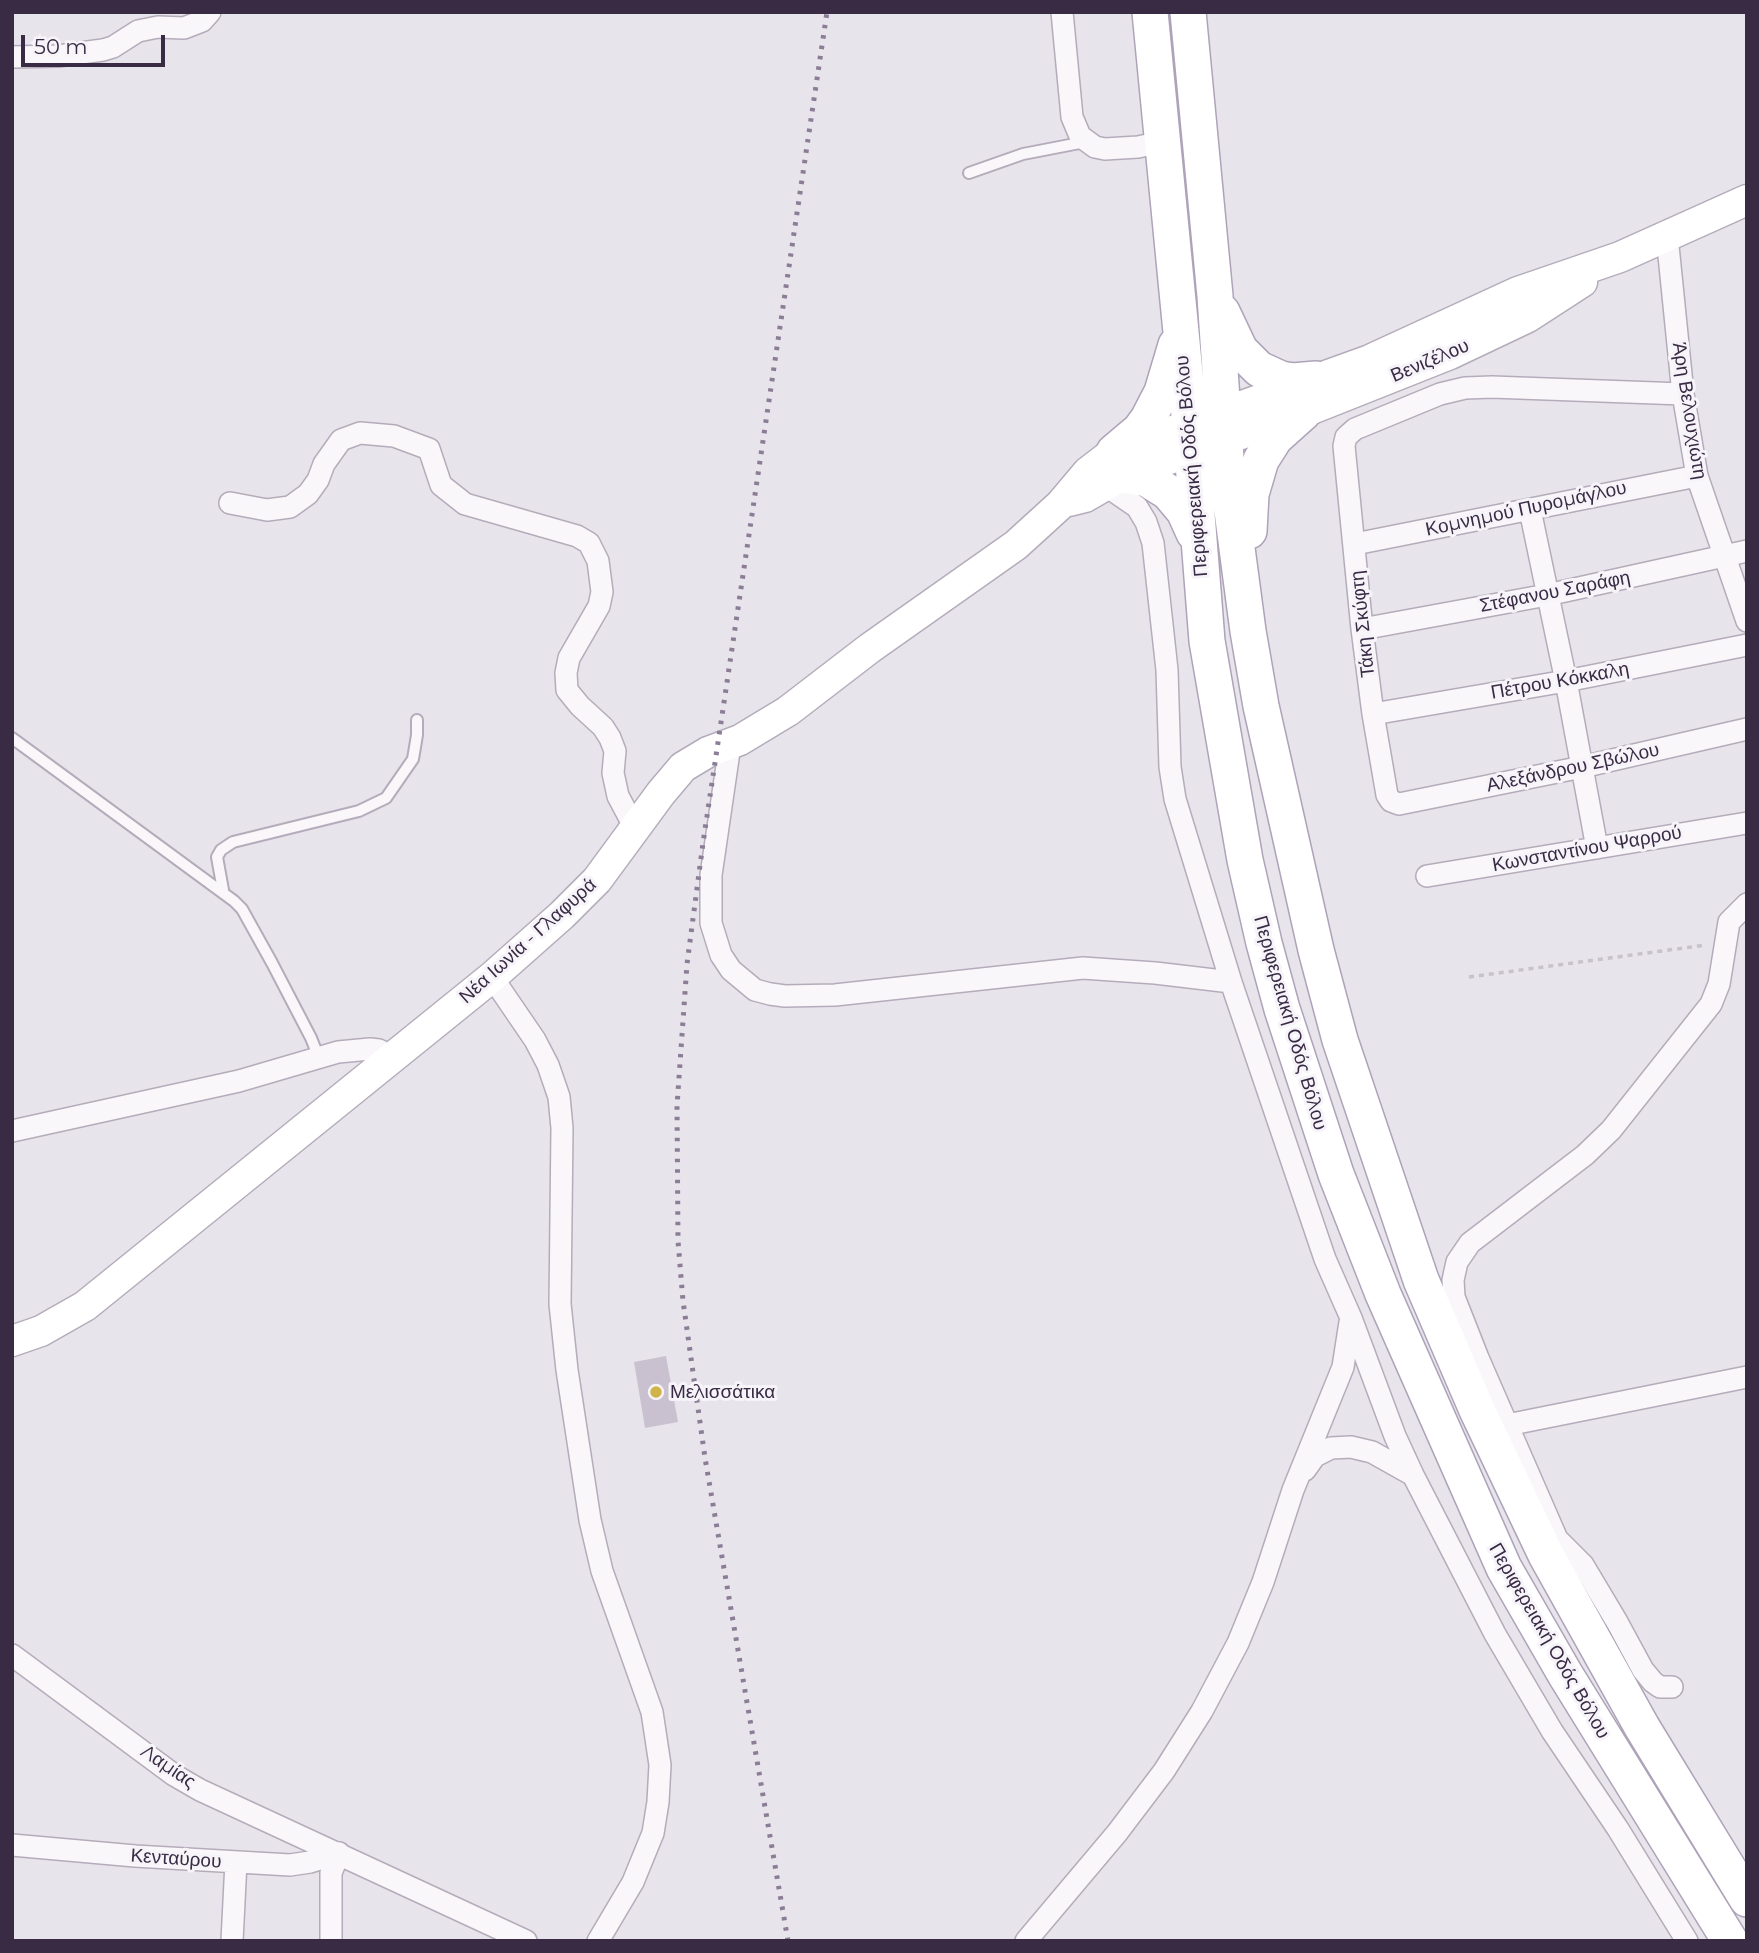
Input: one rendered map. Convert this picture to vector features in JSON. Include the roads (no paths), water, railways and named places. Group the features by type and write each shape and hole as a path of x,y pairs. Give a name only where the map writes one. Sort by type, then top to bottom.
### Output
{"main road":[{"name":"Περιφερειακή Οδός Βόλου","path":"1150,12 1191,438 1207,642 1245,860 1282,1010 1336,1174 1383,1294 1504,1568 1564,1674 1730,1941"},
{"name":"Περιφερειακή Οδός Βόλου","path":"1188,12 1215,296 1227,473 1244,601 1261,706 1315,950 1344,1051 1421,1280 1466,1388 1545,1555 1642,1727 1747,1899"},
{"name":"Βενιζέλου","path":"1225,426 1310,396 1370,360 1518,292 1620,257 1747,200"},
{"path":"1215,296 1240,350 1259,369 1281,379 1293,381 1310,396 1275,438 1259,466 1249,510 1244,601"},
{"path":"1180,328 1171,365 1155,407 1114,471 1147,479 1168,492 1184,511 1198,541"},
{"name":"Νέα Ιωνία - Γλαφυρά","path":"12,1341 41,1331 85,1306 492,977 582,896 611,863 683,767 708,752 730,745 797,705 870,648 1016,545 1061,504 1088,472 1114,471 1225,426"}],"street":[{"path":"12,57 58,56 103,50 113,47 138,31 193,25 202,21 210,12"},
{"path":"1062,12 1072,117 1085,142 1105,149 1163,142"},
{"name":"Άρη Βελουχιώτη","path":"1667,236 1683,394 1697,475 1747,621"},
{"name":"Τάκη Σκύφτη","path":"1399,804 1391,801 1387,795 1373,714 1344,446 1346,437 1355,429 1428,399 1465,388 1683,394"},
{"path":"230,503 267,510 290,507 308,494 341,440 360,433 394,436 429,449 441,485 465,504 578,536 589,543 598,561 603,592 599,606 569,658 567,690 603,727 610,738 615,751 613,774 618,796 635,828"},
{"path":"1114,471 1146,522 1153,543 1167,670 1171,781 1231,982 1325,1259 1351,1318 1395,1436 1495,1634 1687,1941"},
{"name":"Κομνημού Πυρομάγλου","path":"1355,544 1697,475"},
{"path":"1530,510 1597,848"},
{"name":"Στέφανου Σαράφη","path":"1362,629 1547,595 1747,551"},
{"name":"Πέτρου Κόκκαλη","path":"1373,714 1566,681 1747,645"},
{"name":"Αλεξάνδρου Σβώλου","path":"1399,804 1582,767 1747,729"},
{"path":"730,745 711,875 711,923 721,955 731,970 755,990 770,995 835,995 1083,968 1231,982"},
{"name":"Κωνσταντίνου Ψαρρού","path":"1427,876 1747,822"},
{"path":"1672,1688 1653,1682 1643,1671 1583,1565 1557,1539 1454,1297 1453,1280 1457,1262 1475,1239 1585,1155 1611,1130 1711,1004 1719,984 1729,922 1747,904"},
{"path":"492,977 535,1040 548,1065 559,1097 562,1128 560,1304 567,1370 593,1533 602,1571 652,1712 660,1765 653,1833 633,1882 598,1941"},
{"path":"12,1131 239,1081 338,1052 370,1049 379,1050 394,1058"},
{"path":"1026,1941 1117,1833 1164,1770 1202,1711 1238,1643 1258,1594 1293,1490 1343,1367 1351,1318"},
{"path":"1507,1425 1747,1377"},
{"path":"1293,1490 1315,1456 1331,1448 1352,1447 1372,1452 1413,1475"},
{"name":"Λαμίας","path":"12,1655 174,1775 220,1800 526,1941"},
{"name":"Κενταύρου","path":"12,1845 135,1856 289,1865 339,1853"},
{"path":"331,1941 331,1873 339,1853"},
{"path":"232,1941 236,1862"}],"lane":[{"path":"969,173 1023,155 1085,142"},
{"path":"223,890 216,857 233,842 359,811 386,798 413,759 417,735 416,720"},
{"path":"12,738 223,890 242,909 319,1058"}],"railway":[{"path":"788,1941 705,1458 683,1301 678,1241 677,1106 687,964 703,843 827,12"}],"place":[{"name":"Μελισσάτικα","path":"656,1392"}]}
